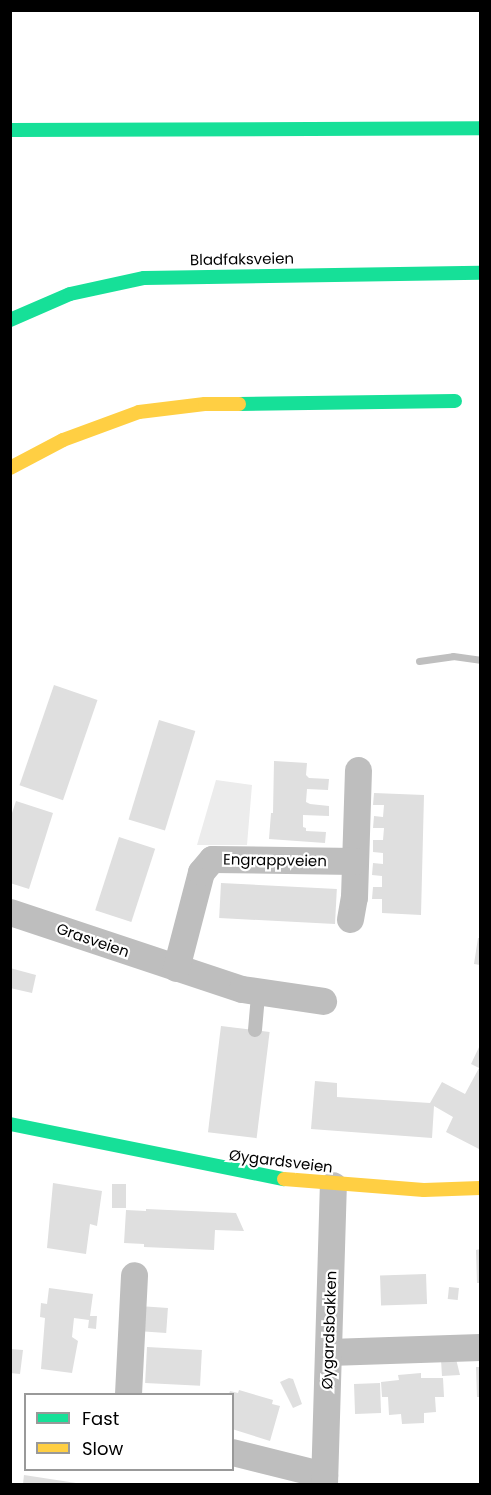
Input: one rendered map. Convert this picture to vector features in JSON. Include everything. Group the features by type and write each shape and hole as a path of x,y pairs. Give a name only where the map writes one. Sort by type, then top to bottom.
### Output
{"street":[{"path":"10,130 480,128"},
{"name":"Bladfaksveien","path":"10,320 70,294 144,278 480,273"},
{"path":"10,468 63,440 139,412 204,404 455,401"},
{"path":"351,919 358,770"},
{"name":"Engrappveien","path":"176,968 201,872 212,859 354,861"},
{"name":"Grasveien","path":"10,912 176,968"},
{"path":"176,968 242,989 323,1001"},
{"name":"Øygardsveien","path":"11,1124 180,1162 246,1174 333,1185 424,1190 480,1188"},
{"name":"Øygardsbakken","path":"234,1453 324,1480 333,1185"},
{"path":"128,1393 134,1275"},
{"path":"329,1352 480,1347"}],"lane":[{"path":"255,1030 258,992"}],"shaded area":[{"path":"216,780 252,785 247,845 197,845"}],"building":[{"path":"54,685 97,700 63,800 19,785"},
{"path":"159,720 195,731 165,831 129,819"},
{"path":"274,761 307,763 306,775 309,778 329,779 328,790 307,789 306,802 329,806 329,816 303,815 303,827 306,831 326,832 325,843 269,839 271,813 273,813"},
{"path":"374,793 424,795 421,915 382,913 382,899 372,899 373,887 382,887 382,876 372,875 373,863 383,864 383,853 373,852 373,840 383,840 384,828 373,828 374,816 383,817 384,805 373,805"},
{"path":"16,801 53,813 29,889 10,883 10,819"},
{"path":"119,837 155,849 131,922 95,910"},
{"path":"221,883 337,889 335,924 219,918"},
{"path":"478,938 480,938 480,965 474,964"},
{"path":"10,968 36,975 32,993 10,988"},
{"path":"221,1026 270,1032 257,1138 208,1132"},
{"path":"480,1045 479,1149 446,1132 453,1117 434,1106 432,1138 311,1129 315,1081 337,1083 337,1097 430,1103 442,1082 465,1094 479,1068 471,1064"},
{"path":"53,1183 102,1191 97,1226 90,1224 86,1254 47,1248"},
{"path":"112,1184 126,1184 126,1208 112,1208"},
{"path":"146,1209 236,1213 244,1231 215,1230 214,1250 144,1247 144,1244 124,1243 126,1210 146,1211"},
{"path":"480,1249 480,1283 477,1283 476,1250"},
{"path":"426,1274 427,1304 381,1306 380,1276"},
{"path":"449,1287 459,1288 458,1300 448,1299"},
{"path":"49,1288 93,1294 90,1316 97,1316 96,1329 88,1328 89,1320 74,1318 72,1337 78,1341 72,1373 41,1369 45,1318 40,1317 41,1303 47,1304"},
{"path":"139,1306 168,1308 166,1333 137,1331"},
{"path":"147,1347 202,1350 200,1386 145,1383"},
{"path":"10,1349 23,1350 20,1374 10,1373"},
{"path":"456,1359 460,1375 442,1376 441,1360"},
{"path":"476,1367 480,1367 480,1397 477,1397"},
{"path":"421,1373 421,1378 443,1378 444,1397 435,1397 436,1412 424,1413 424,1423 402,1424 401,1414 389,1415 388,1397 382,1397 381,1382 399,1380 398,1375"},
{"path":"289,1378 293,1379 302,1404 293,1408 280,1382"},
{"path":"380,1383 381,1413 355,1414 354,1384"},
{"path":"239,1390 273,1400 272,1404 280,1406 270,1441 234,1430 234,1393 229,1393 230,1391 238,1393"},
{"path":"24,1475 76,1483 76,1484 23,1484"}],"waterway":[{"path":"419,661 453,656 480,660"}],"traffic: fast":[{"path":"10,130 480,128"},
{"path":"10,320 70,294 144,278 480,273"},
{"path":"239,404 455,401"},
{"path":"10,1124 284,1179"}],"traffic: slow":[{"path":"10,468 63,440 139,412 205,404 239,404"},
{"path":"284,1179 424,1190 480,1188"}]}
